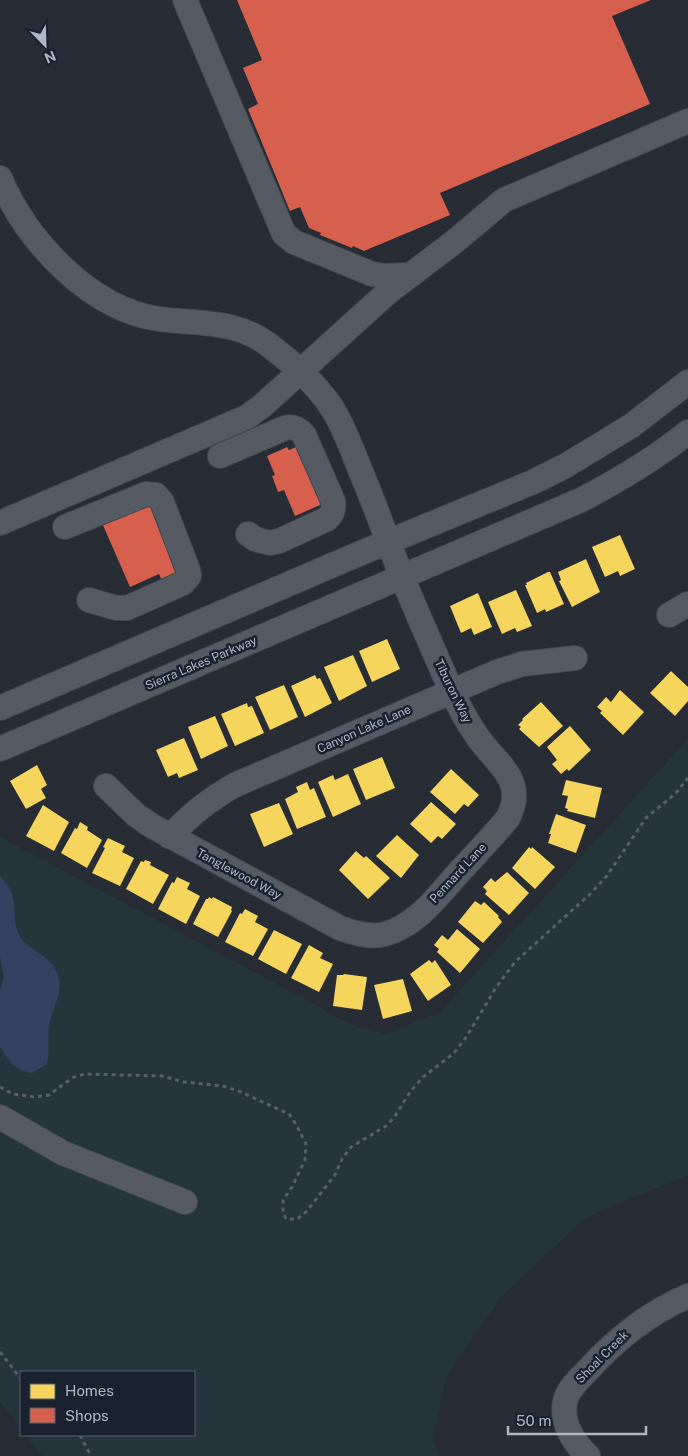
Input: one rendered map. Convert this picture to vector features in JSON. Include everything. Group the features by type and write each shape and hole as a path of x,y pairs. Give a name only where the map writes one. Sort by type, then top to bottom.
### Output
{"street":[{"path":"185,0 284,234 294,242 372,274 384,276 410,275"},
{"path":"0,522 239,422 262,406 380,299 504,200 688,121"},
{"path":"3,192 53,258 66,272 100,296 123,309 142,315 159,319 207,322 248,333 269,345 300,372 318,390 335,413 389,541 402,578"},
{"path":"0,708 389,541 533,482 565,466 631,426 688,382"},
{"path":"220,456 285,428 290,427 300,430 304,434 333,502 334,508 328,519 279,541 263,542 248,534"},
{"name":"Sierra Lakes Parkway","path":"0,749 581,500 626,476 670,447 688,432"},
{"path":"65,527 146,494 156,495 162,502 188,570 189,576 183,583 127,608 116,608 89,600"},
{"name":"Tiburon Way","path":"402,578 451,691 470,727 509,775 515,796"},
{"name":"Canyon Lake Lane","path":"170,837 204,804 235,785 497,672 522,664 575,658"},
{"name":"Tanglewood Way","path":"106,786 136,815 170,837 340,928 369,936 384,935"},
{"name":"Pennard Lane","path":"384,935 398,930 421,914 508,818 513,808 515,796"},
{"path":"0,1117 62,1153 186,1202"},
{"name":"Shoal Creek","path":"588,1456 574,1441 565,1420 566,1398 571,1388 606,1349 638,1323 658,1310 688,1296"}],"path":[{"path":"0,1087 13,1094 35,1097 49,1095 72,1078 84,1074 93,1074 162,1076 184,1082 223,1086 241,1092 289,1114 306,1144 305,1160 292,1187 283,1200 283,1212 286,1219 297,1219 306,1212 334,1174 350,1147 386,1126 396,1116 410,1092 422,1078 454,1053 465,1040 497,986 515,962 590,895 606,877 646,818 675,794 688,778"},
{"path":"0,1352 20,1378"},
{"path":"81,1436 91,1456"}],"shaded area":[{"path":"688,739 688,1175 585,1218 501,1297 446,1377 433,1440 439,1456 42,1456 26,1436 195,1436 195,1371 20,1371 20,1428 0,1402 0,837 334,1016 360,1028 387,1034 440,1012"}],"water":[{"path":"0,876 7,884 13,897 15,922 19,936 49,961 59,977 59,993 49,1026 47,1064 32,1073 22,1071 12,1064 0,1047 0,991 4,977 0,957"}],"building: Homes":[{"path":"620,535 635,569 620,576 618,571 605,577 592,547"},
{"path":"586,559 600,592 572,607 559,581 561,580 558,572"},
{"path":"550,572 564,604 546,612 545,609 537,613 525,585"},
{"path":"516,590 532,626 517,632 515,628 502,634 488,602"},
{"path":"478,593 492,627 474,635 471,628 461,633 450,606"},
{"path":"387,639 400,669 372,682 359,651"},
{"path":"353,655 367,686 339,701 324,667"},
{"path":"671,671 688,687 688,701 675,716 650,693"},
{"path":"315,675 317,679 320,678 332,703 305,717 291,686"},
{"path":"284,685 298,717 270,730 255,697"},
{"path":"620,690 644,712 623,735 600,713 602,711 597,707 606,697 611,702"},
{"path":"541,702 563,726 539,747 519,729 521,727 518,725"},
{"path":"247,703 248,707 252,706 264,733 235,746 221,714"},
{"path":"215,716 228,746 201,759 188,727"},
{"path":"570,726 591,750 569,771 567,769 561,774 552,764 557,760 547,747"},
{"path":"184,738 198,770 179,778 177,773 168,777 156,750"},
{"path":"382,757 395,788 366,800 353,769"},
{"path":"37,765 47,785 41,789 46,798 26,809 10,781"},
{"path":"451,769 479,795 468,807 464,804 455,814 430,792"},
{"path":"348,774 361,804 333,817 318,782 333,775 335,780"},
{"path":"566,780 602,788 595,818 567,811 568,809 565,808 568,796 562,795"},
{"path":"307,782 310,790 314,788 326,817 297,829 285,799 298,792 296,787"},
{"path":"431,802 456,824 442,839 438,836 431,843 410,824"},
{"path":"279,803 293,834 264,847 250,814"},
{"path":"43,805 69,822 54,851 26,836"},
{"path":"556,814 586,825 576,853 548,843"},
{"path":"80,822 88,827 87,830 102,840 87,868 61,853"},
{"path":"397,835 419,855 401,878 376,856"},
{"path":"108,838 125,846 122,852 134,858 120,886 92,873"},
{"path":"529,847 531,849 532,847 555,867 535,889 512,868"},
{"path":"356,851 364,858 366,856 390,878 368,899 339,870"},
{"path":"145,860 151,862 150,865 169,875 153,904 126,889 141,861 144,862"},
{"path":"507,872 529,893 509,915 485,894 487,891 483,887 491,878 495,882"},
{"path":"177,877 190,883 187,889 200,896 186,924 158,909 172,882 174,883"},
{"path":"209,897 212,899 213,897 232,907 232,911 218,937 193,924 206,899"},
{"path":"475,901 481,905 484,902 499,916 502,922 483,943 458,922"},
{"path":"245,909 258,916 255,922 268,929 253,956 225,942 240,913 242,914"},
{"path":"457,929 480,949 460,973 437,952 439,949 434,945 442,935 448,940"},
{"path":"274,930 302,944 286,974 258,959"},
{"path":"309,945 323,953 320,958 333,964 319,992 291,978"},
{"path":"429,960 432,963 435,960 451,985 428,1001 410,974"},
{"path":"337,975 367,977 362,1010 333,1006"},
{"path":"403,979 412,1011 383,1019 374,985"}],"building: Shops":[{"path":"237,0 651,0 612,16 650,104 440,193 450,215 364,251 353,246 352,248 320,235 321,233 309,228 300,207 290,211 248,109 258,104 243,68 262,60"},
{"path":"303,444 327,502 295,516 284,490 278,492 272,476 275,475 267,456 287,447 289,450"},
{"path":"152,500 185,574 163,583 159,574 130,587 102,523"}]}
